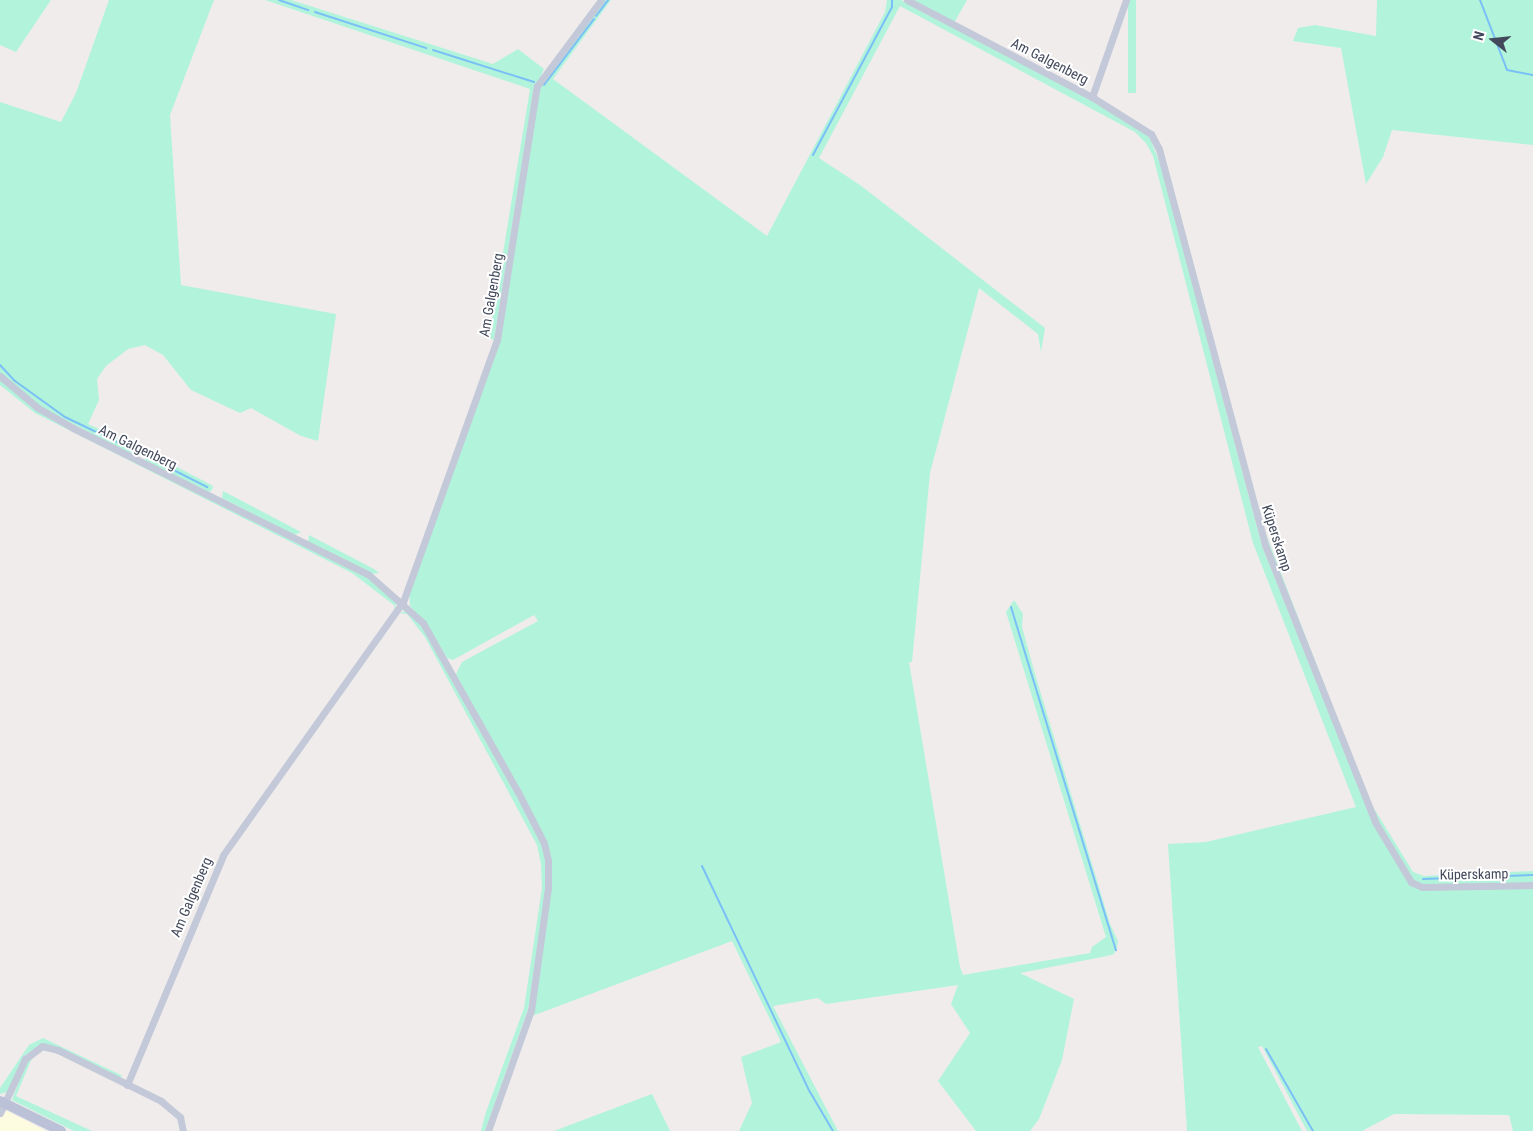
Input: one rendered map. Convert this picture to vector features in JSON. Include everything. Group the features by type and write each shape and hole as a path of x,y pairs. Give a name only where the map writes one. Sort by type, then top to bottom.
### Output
{"main road":[{"path":"2,1106 61,1131"}],"street":[{"name":"Am Galgenberg","path":"127,1085 223,855 403,602 497,340 538,86 601,0"},
{"name":"Am Galgenberg","path":"907,0 1092,97 1126,0"},
{"name":"Küperskamp","path":"1092,97 1137,123 1151,134 1159,149 1264,545 1375,822 1411,882 1422,887 1533,885"},
{"name":"Am Galgenberg","path":"0,376 38,408 73,428 368,575 403,602 424,623 540,835 548,860 548,888 531,1010 488,1131"},
{"path":"2,1106 25,1059 42,1046 58,1050 174,1111 183,1131"}],"shaded area":[{"path":"7,1111 46,1131 0,1131 0,1113"}],"green space":[{"path":"0,0 51,0 16,52 0,45"},
{"path":"109,0 214,0 170,115 181,285 336,314 318,441 301,436 251,408 240,413 191,390 163,355 145,345 128,349 106,366 97,379 99,400 88,424 137,446 136,457 39,406 0,373 0,102 61,122 76,93"},
{"path":"265,0 291,0 493,64 518,49 544,69 533,94 494,340 489,338 530,89"},
{"path":"604,0 611,0 553,79 767,236 885,12 887,0 901,0 1090,98 1141,129 1150,138 1161,166 1262,546 1373,823 1410,883 1533,887 1533,1131 1513,1131 1509,1115 1394,1114 1362,1131 1307,1131 1262,1046 1258,1047 1302,1131 1187,1131 1168,844 1206,842 1356,807 1253,543 1153,156 1146,143 1135,132 900,6 819,158 860,185 1045,328 1041,352 1038,334 979,288 930,473 912,662 909,662 960,967 963,975 1090,953 1092,947 1106,937 1006,612 1014,600 1023,614 1022,627 1035,674 1110,924 1118,941 1117,947 1114,954 1107,956 1020,973 1074,999 1062,1060 1039,1119 1030,1131 976,1131 938,1081 970,1033 951,1004 958,985 826,1004 818,998 773,1006 838,1131 739,1131 752,1103 741,1057 781,1042 732,941 532,1016 551,887 550,859 456,674 462,662 538,621 534,615 453,660 447,658 428,626 410,606 409,591 498,340 539,88"},
{"path":"912,0 967,0 954,23"},
{"path":"1128,0 1136,0 1136,93 1128,93"},
{"path":"1377,0 1533,0 1533,145 1392,130 1383,157 1366,184 1341,48 1293,41 1298,28 1315,25 1376,36"},
{"path":"0,379 36,409 367,577 396,603 395,610 394,605 352,573 35,413 0,385"},
{"path":"147,451 213,486 212,490 209,492 145,461"},
{"path":"223,491 301,532 294,535 222,498"},
{"path":"1260,519 1370,802 1413,872 1424,876 1533,871 1533,883 1422,886 1412,879 1376,822 1266,544"},
{"path":"309,535 379,573 371,574 308,542"},
{"path":"407,611 422,624 448,667 542,843 546,861 547,888 528,1009 485,1131 481,1131 486,1112 524,1008 542,888 541,864 537,845 425,637 407,614 399,613"},
{"path":"43,1038 123,1076 116,1078 42,1044 25,1055 7,1092 0,1094 0,1088 29,1045"},
{"path":"43,1050 32,1058 16,1096 92,1131 74,1131 12,1100 26,1062"},
{"path":"652,1094 670,1131 554,1131"}],"waterway":[{"path":"279,0 308,10"},
{"path":"596,16 608,0"},
{"path":"813,155 892,7 892,0"},
{"path":"1480,0 1507,70 1533,75"},
{"path":"315,12 426,48"},
{"path":"544,85 594,19"},
{"path":"433,50 534,82"},
{"path":"0,365 15,381 65,417 136,451"},
{"path":"144,455 207,487"},
{"path":"1011,607 1116,950"},
{"path":"702,866 810,1092 833,1131"},
{"path":"1423,879 1533,875"},
{"path":"1266,1049 1313,1131"}]}
